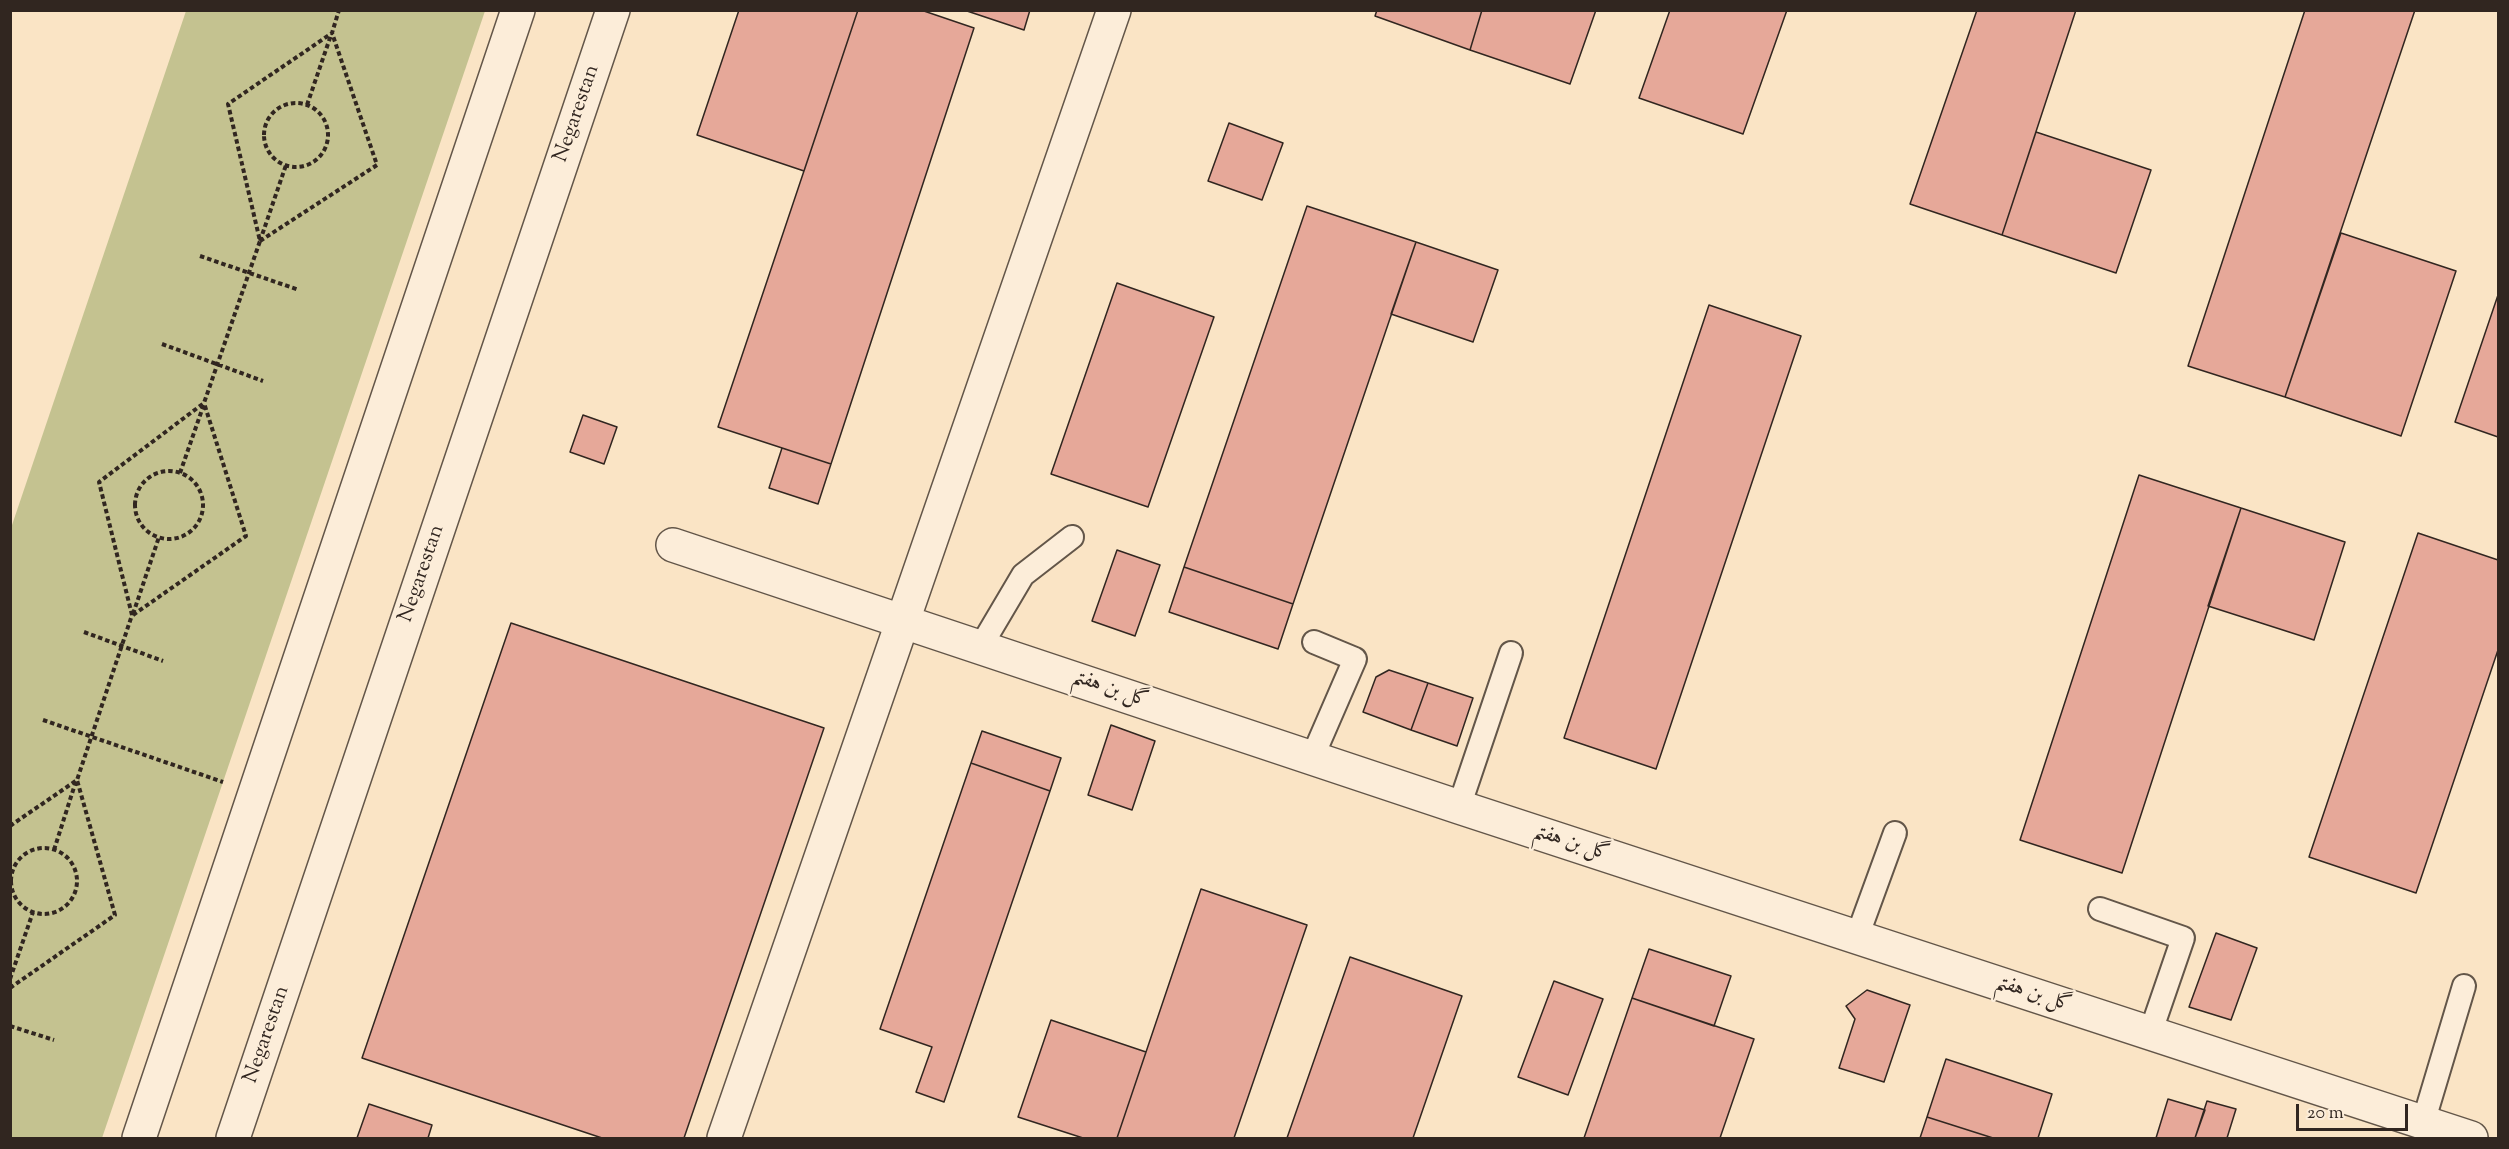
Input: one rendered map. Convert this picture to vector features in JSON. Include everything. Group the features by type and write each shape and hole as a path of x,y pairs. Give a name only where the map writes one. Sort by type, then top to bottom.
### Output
{"street":[{"path":"139,1138 518,10"},
{"name":"Negarestan","path":"233,1138 613,10"},
{"path":"724,1138 1114,10"},
{"name":"گل بن هفتم","path":"673,545 902,619 1460,807 2471,1138"}],"lane":[{"path":"981,646 1023,575 1072,537"},
{"path":"1312,758 1355,660 1314,642"},
{"path":"1460,807 1511,653"},
{"path":"1857,937 1895,834"},
{"path":"2100,909 2183,938 2150,1034"},
{"path":"2423,1123 2464,986"}],"path":[{"path":"307,105 339,10"},
{"path":"260,241 228,104 332,33"},
{"path":"260,241 377,165 332,33"},
{"path":"290,103 307,105 320,113 326,122 328,144 315,162 301,167 286,165 274,159 267,149 265,127 278,109 290,103"},
{"path":"180,473 286,165"},
{"path":"200,256 299,290"},
{"path":"162,344 263,381"},
{"path":"132,615 99,482 204,403"},
{"path":"132,615 246,536 204,403"},
{"path":"163,472 180,473 193,481 201,492 202,514 198,524 186,535 169,539 159,537 141,524 136,513 138,491 154,475 163,472"},
{"path":"54,850 159,537"},
{"path":"84,632 163,661"},
{"path":"43,720 255,793"},
{"path":"10,826 77,780"},
{"path":"10,988 115,915 77,780"},
{"path":"32,850 54,850 66,856 72,864 76,875 76,886 65,906 47,914 33,912 23,907 11,887 15,865 32,850"},
{"path":"10,979 33,912"},
{"path":"10,1026 54,1041"}],"shaded area":[{"path":"186,11 485,11 102,1138 11,1138 11,528"}],"building":[{"path":"739,10 858,10 804,171 697,135"},
{"path":"858,10 921,10 974,28 831,464 718,427"},
{"path":"964,10 1030,10 1024,30"},
{"path":"1377,10 1482,10 1470,50 1375,16"},
{"path":"1482,10 1596,10 1570,84 1470,50"},
{"path":"1670,10 1787,10 1743,134 1639,98"},
{"path":"1977,10 2076,10 2002,235 1910,204"},
{"path":"2305,10 2415,10 2285,397 2188,366"},
{"path":"1229,123 1283,143 1262,200 1208,181"},
{"path":"2036,132 2151,170 2116,273 2002,235"},
{"path":"1307,206 1416,242 1293,604 1184,567"},
{"path":"2341,233 2456,271 2401,436 2285,397"},
{"path":"1416,242 1498,270 1473,342 1391,314"},
{"path":"1117,283 1214,317 1148,507 1051,474"},
{"path":"2498,295 2498,437 2455,422"},
{"path":"1709,305 1801,336 1656,769 1564,738"},
{"path":"583,415 617,427 604,464 570,452"},
{"path":"782,448 831,464 818,504 769,488"},
{"path":"2139,475 2241,508 2122,873 2020,840"},
{"path":"2241,508 2345,542 2314,640 2208,606"},
{"path":"2418,533 2498,560 2498,650 2416,893 2309,857"},
{"path":"1117,550 1160,565 1135,636 1092,621"},
{"path":"1184,567 1293,604 1278,649 1169,612"},
{"path":"511,623 824,728 684,1138 602,1138 362,1058"},
{"path":"1389,670 1428,683 1411,730 1363,712 1376,677"},
{"path":"1428,683 1473,698 1457,746 1411,730"},
{"path":"1111,725 1155,741 1132,810 1088,795"},
{"path":"982,731 1061,758 1050,791 971,763"},
{"path":"971,763 1050,791 944,1102 916,1092 932,1047 880,1029"},
{"path":"1201,889 1307,925 1234,1138 1117,1138"},
{"path":"2216,933 2257,948 2231,1020 2189,1007"},
{"path":"1649,949 1731,976 1714,1026 1632,998"},
{"path":"1350,957 1462,996 1413,1138 1287,1138"},
{"path":"1554,981 1603,999 1568,1095 1518,1077"},
{"path":"1867,990 1910,1005 1884,1082 1839,1068 1855,1019 1846,1006"},
{"path":"1632,998 1754,1039 1720,1138 1584,1138"},
{"path":"1051,1020 1146,1052 1117,1138 1083,1138 1018,1117"},
{"path":"1946,1059 2052,1094 2038,1138 1993,1138 1927,1117"},
{"path":"2168,1099 2205,1110 2195,1138 2156,1138"},
{"path":"2207,1101 2236,1109 2227,1138 2195,1138"},
{"path":"369,1104 432,1125 428,1138 357,1138"},
{"path":"1927,1117 1993,1138 1920,1138"}]}
